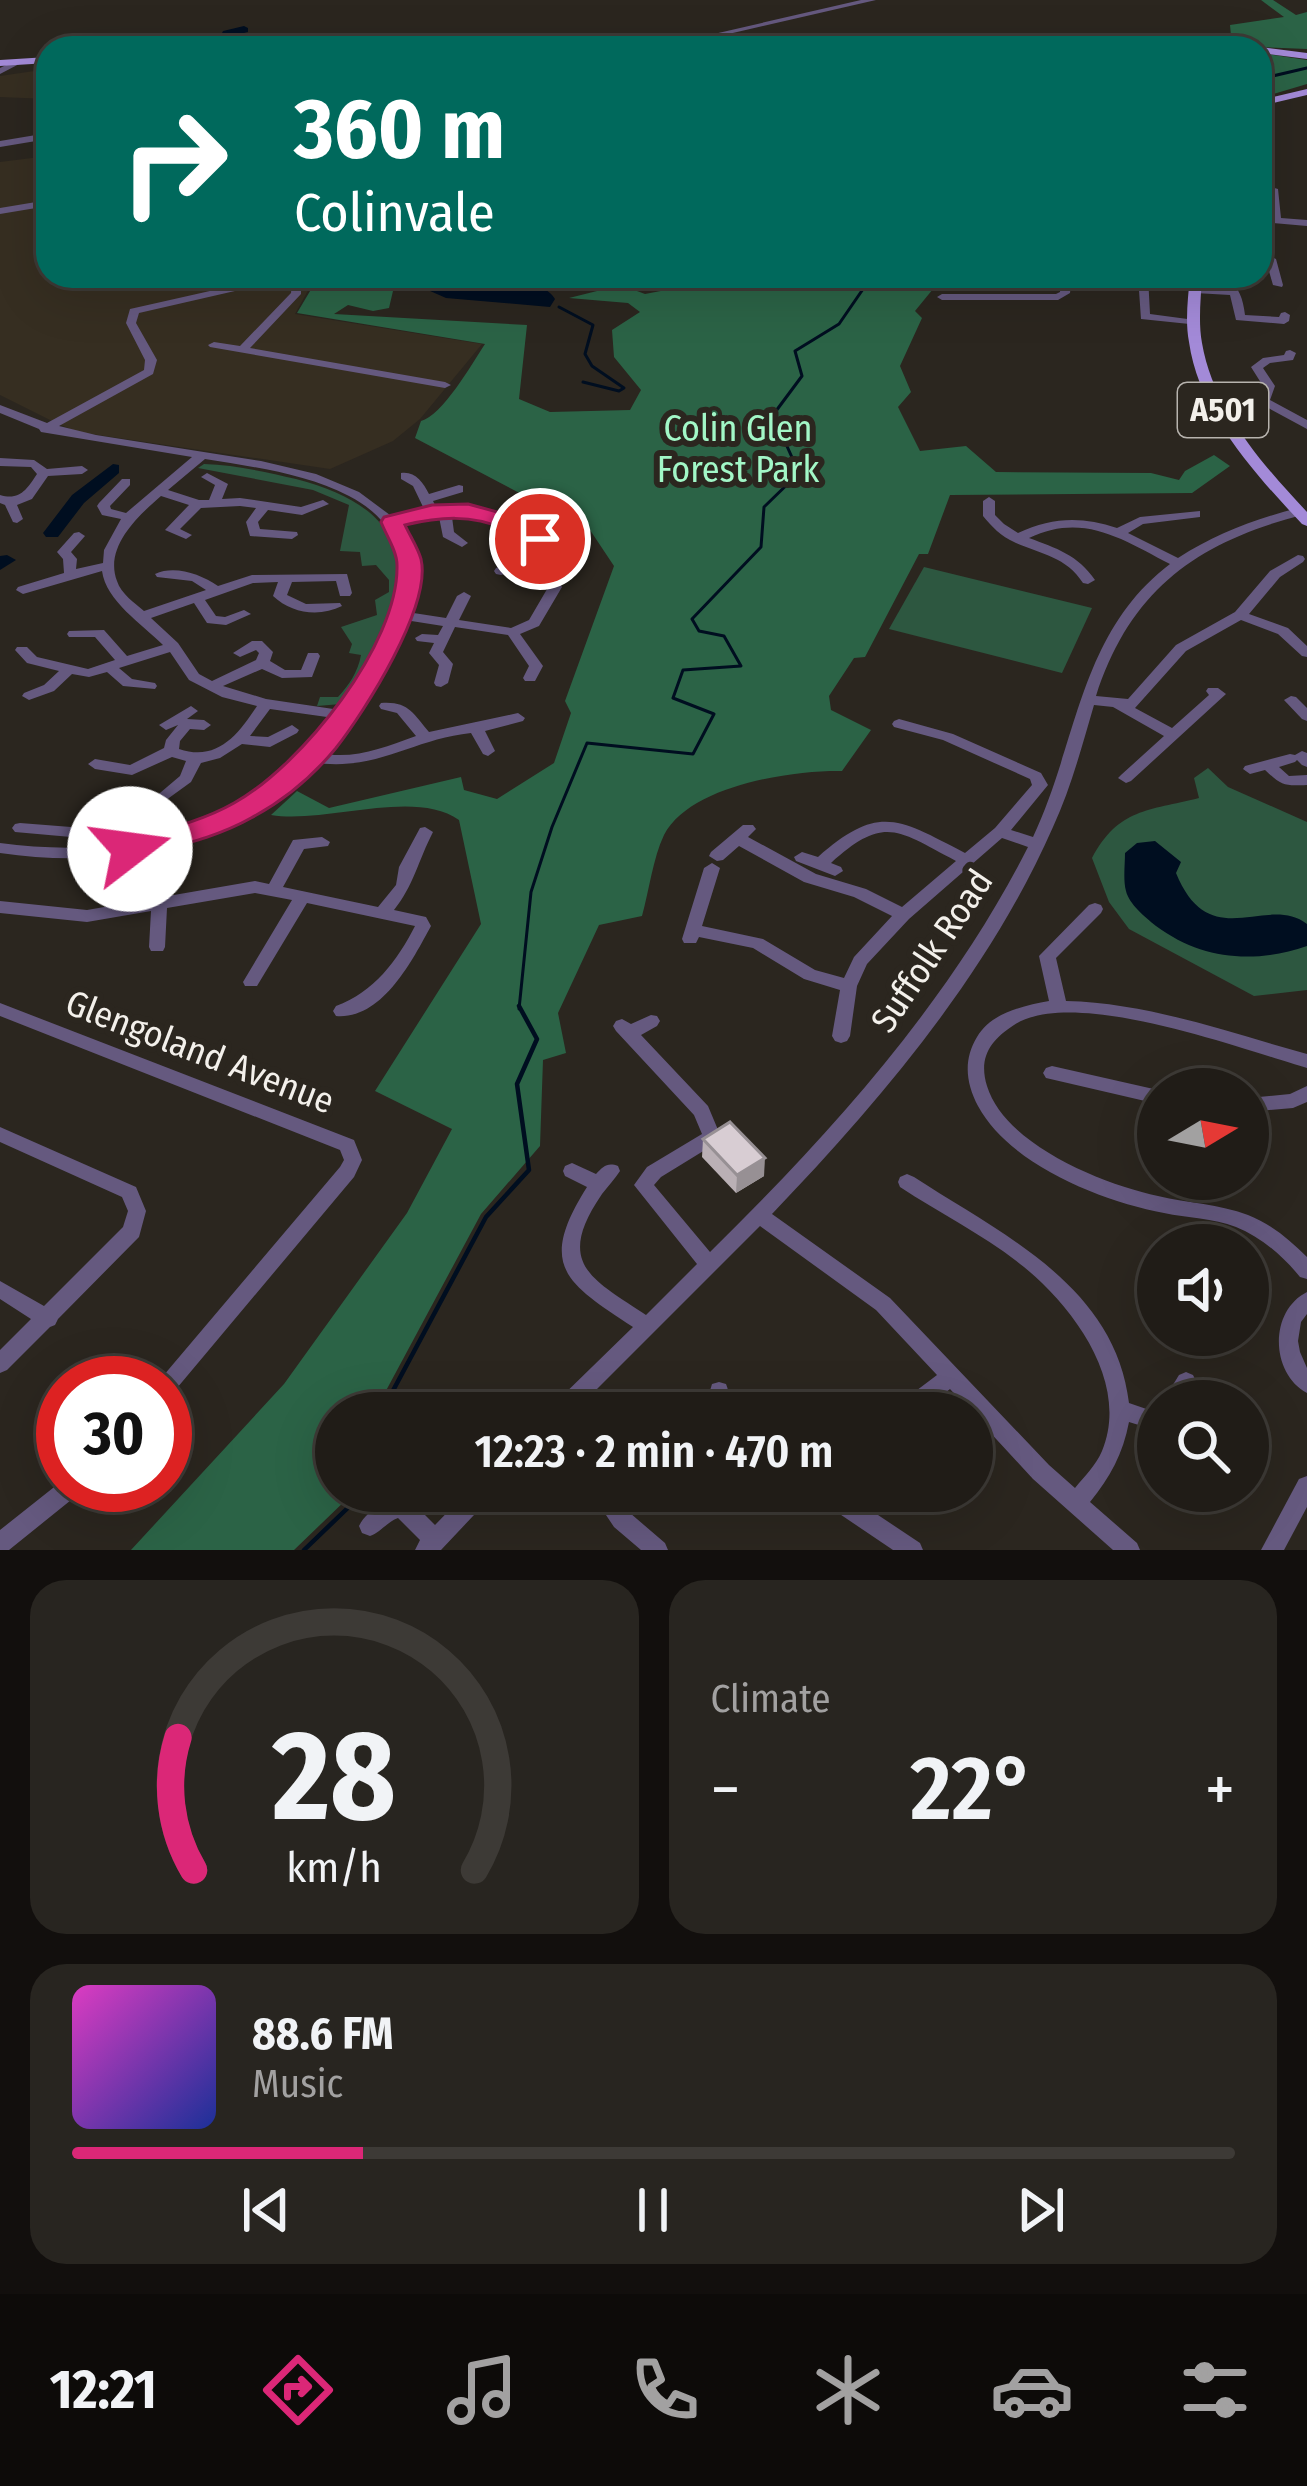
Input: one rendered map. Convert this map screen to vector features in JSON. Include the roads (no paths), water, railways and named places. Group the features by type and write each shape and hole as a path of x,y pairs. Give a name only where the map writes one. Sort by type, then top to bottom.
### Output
{"main road":[{"path":"1272,52 1307,56"},
{"path":"0,67 36,61"},
{"path":"1272,100 1307,92"},
{"name":"A501","path":"1196,288 1198,356 1217,398 1254,463 1302,516"}],"street":[{"path":"710,36 872,0"},
{"path":"0,143 36,138"},
{"path":"1272,189 1276,220"},
{"path":"0,211 36,205"},
{"path":"1272,220 1307,223"},
{"path":"1272,263 1278,285"},
{"path":"45,429 151,369 130,323 134,310 235,288"},
{"path":"243,349 296,288"},
{"path":"952,299 1058,297 1066,288"},
{"path":"1143,288 1143,315 1195,323"},
{"path":"1218,288 1235,292"},
{"path":"1231,288 1241,302 1240,318 1246,322 1284,321 1285,316"},
{"path":"214,345 445,386"},
{"path":"1264,401 1269,386 1257,367 1267,360 1289,358 1290,353"},
{"path":"1217,398 1264,401 1307,425"},
{"path":"0,848 46,855 130,849 209,827 264,799 312,758 345,716 400,615 410,560 392,522 364,499 326,482 91,442 3,414"},
{"path":"200,457 129,517 117,534 107,566 117,593 173,646 188,670 212,686 266,704 345,716"},
{"path":"0,461 34,464 44,473"},
{"path":"44,473 82,470"},
{"path":"17,519 5,501 28,496 44,473"},
{"path":"404,476 435,507 448,534 462,543"},
{"path":"207,477 222,484 214,502"},
{"path":"126,482 103,506 106,512 129,517"},
{"path":"392,522 435,507 459,489"},
{"path":"160,492 198,504 264,506 297,524"},
{"path":"989,501 989,516 1009,535 1074,562 1088,580"},
{"path":"186,535 171,530 198,504"},
{"path":"264,506 251,522 254,532 297,524 323,504"},
{"path":"435,507 511,523 559,554 566,571"},
{"path":"1118,532 1140,521 1196,514"},
{"name":"Suffolk Road","path":"580,1392 758,1214 924,1028 996,920 1036,844 1058,798 1089,700 1123,620 1179,564 1231,534 1302,516"},
{"path":"1009,535 1059,521 1081,521 1118,532 1179,564"},
{"path":"69,572 70,559 64,552 79,536"},
{"path":"502,571 534,557 559,554"},
{"path":"1120,706 1132,704 1192,640 1240,615 1269,579 1293,562 1273,557"},
{"path":"23,590 54,584 69,572 107,566"},
{"path":"162,574 195,577 214,590"},
{"path":"144,616 214,590 279,574 342,578 340,600 306,609 283,600 279,574"},
{"path":"54,584 66,596"},
{"path":"400,615 512,632 534,623 555,587"},
{"path":"441,683 447,671 436,653 464,596"},
{"path":"196,597 212,620 244,614"},
{"path":"1240,615 1300,637 1307,652"},
{"path":"512,632 523,658 536,666 530,678"},
{"path":"74,634 99,633 128,683 150,686"},
{"path":"422,638 441,640"},
{"path":"212,686 262,663 266,652 257,644 240,653"},
{"path":"24,658 52,662 67,671 119,666 173,646"},
{"path":"262,663 282,674 307,674 313,656"},
{"path":"29,696 49,688 67,671"},
{"path":"1126,778 1219,694 1213,691"},
{"path":"1089,700 1120,706 1172,734"},
{"path":"1291,700 1307,716"},
{"path":"95,764 132,770 171,752 196,759 221,754 243,740 266,704"},
{"path":"386,706 402,709 424,736"},
{"path":"312,758 362,761 424,736 518,718"},
{"path":"171,752 180,720 204,725"},
{"path":"841,1036 849,986 860,961 903,915 1000,832 1040,785 1036,776 948,737 899,724"},
{"path":"476,728 488,751"},
{"path":"243,740 270,742 292,730"},
{"path":"167,790 192,772 196,759"},
{"path":"1250,769 1300,759"},
{"path":"1268,765 1286,781 1307,780"},
{"path":"802,857 827,868 852,833 882,824 902,828 966,860"},
{"path":"20,828 64,831 46,855"},
{"path":"1000,832 1036,844"},
{"path":"849,986 810,974 757,943 691,934 714,862 743,834 810,878 860,893 903,915"},
{"path":"384,911 404,886 415,839"},
{"path":"274,889 299,844 322,842"},
{"path":"0,907 87,916 159,906 234,887 274,889 420,921 423,926 380,992 361,1006 342,1011"},
{"path":"248,974 303,896"},
{"path":"157,947 159,906"},
{"path":"1058,1005 1047,956 1094,909"},
{"path":"1307,1061 1153,1020 1058,1005 1009,1017 981,1046 977,1083 995,1119 1052,1163 1090,1182 1161,1204 1226,1216 1259,1229 1307,1270"},
{"name":"Glengoland Avenue","path":"0,1009 348,1145 353,1160 347,1172 192,1356"},
{"path":"651,1021 625,1030 702,1111 712,1137 654,1172 643,1184 708,1264"},
{"path":"1052,1072 1137,1091"},
{"path":"1269,1103 1293,1101 1307,1093"},
{"path":"0,1134 129,1192 137,1211 132,1231 0,1364"},
{"path":"572,1171 604,1178 568,1233 568,1255 581,1279 647,1326"},
{"path":"907,1182 1048,1277 1104,1354 1120,1410 1108,1461 1076,1503"},
{"path":"758,1214 884,1304 1076,1503 1129,1550"},
{"path":"0,1289 49,1319"},
{"path":"1307,1300 1291,1319 1287,1336 1290,1357 1307,1384"},
{"path":"930,1392 950,1376"},
{"path":"1120,1410 1137,1415"},
{"path":"1272,1550 1307,1486"},
{"path":"0,1544 40,1512"},
{"path":"370,1526 386,1512"},
{"path":"416,1512 430,1545 462,1512"},
{"path":"616,1512 657,1550"},
{"path":"859,1512 913,1550"}],"water":[{"path":"423,288 541,288 555,299 550,307 446,298"},
{"path":"1155,841 1181,862 1176,873 1190,898 1205,912 1239,918 1291,916 1307,924 1307,946 1268,955 1229,955 1192,946 1156,926 1130,901 1124,877 1125,853 1137,843"}],"waterway":[{"path":"226,36 244,30"},
{"path":"1272,76 1307,68"},
{"path":"519,1006 531,892 587,743 693,754 714,714 673,698 683,670 741,666 724,636 699,631 692,619 761,547 764,507 799,473 773,415 802,376 795,351 839,324 864,288"},
{"path":"559,307 593,325 585,354 592,366 624,388 619,391 583,382"},
{"path":"52,533 78,499 113,469"},
{"path":"0,564 7,560"},
{"path":"392,1392 486,1217 529,1170 517,1084 537,1039 519,1006"},
{"path":"304,1550 344,1512"}],"park label":[{"name":"Colin Glen Forest Park","path":"738,450"}]}
